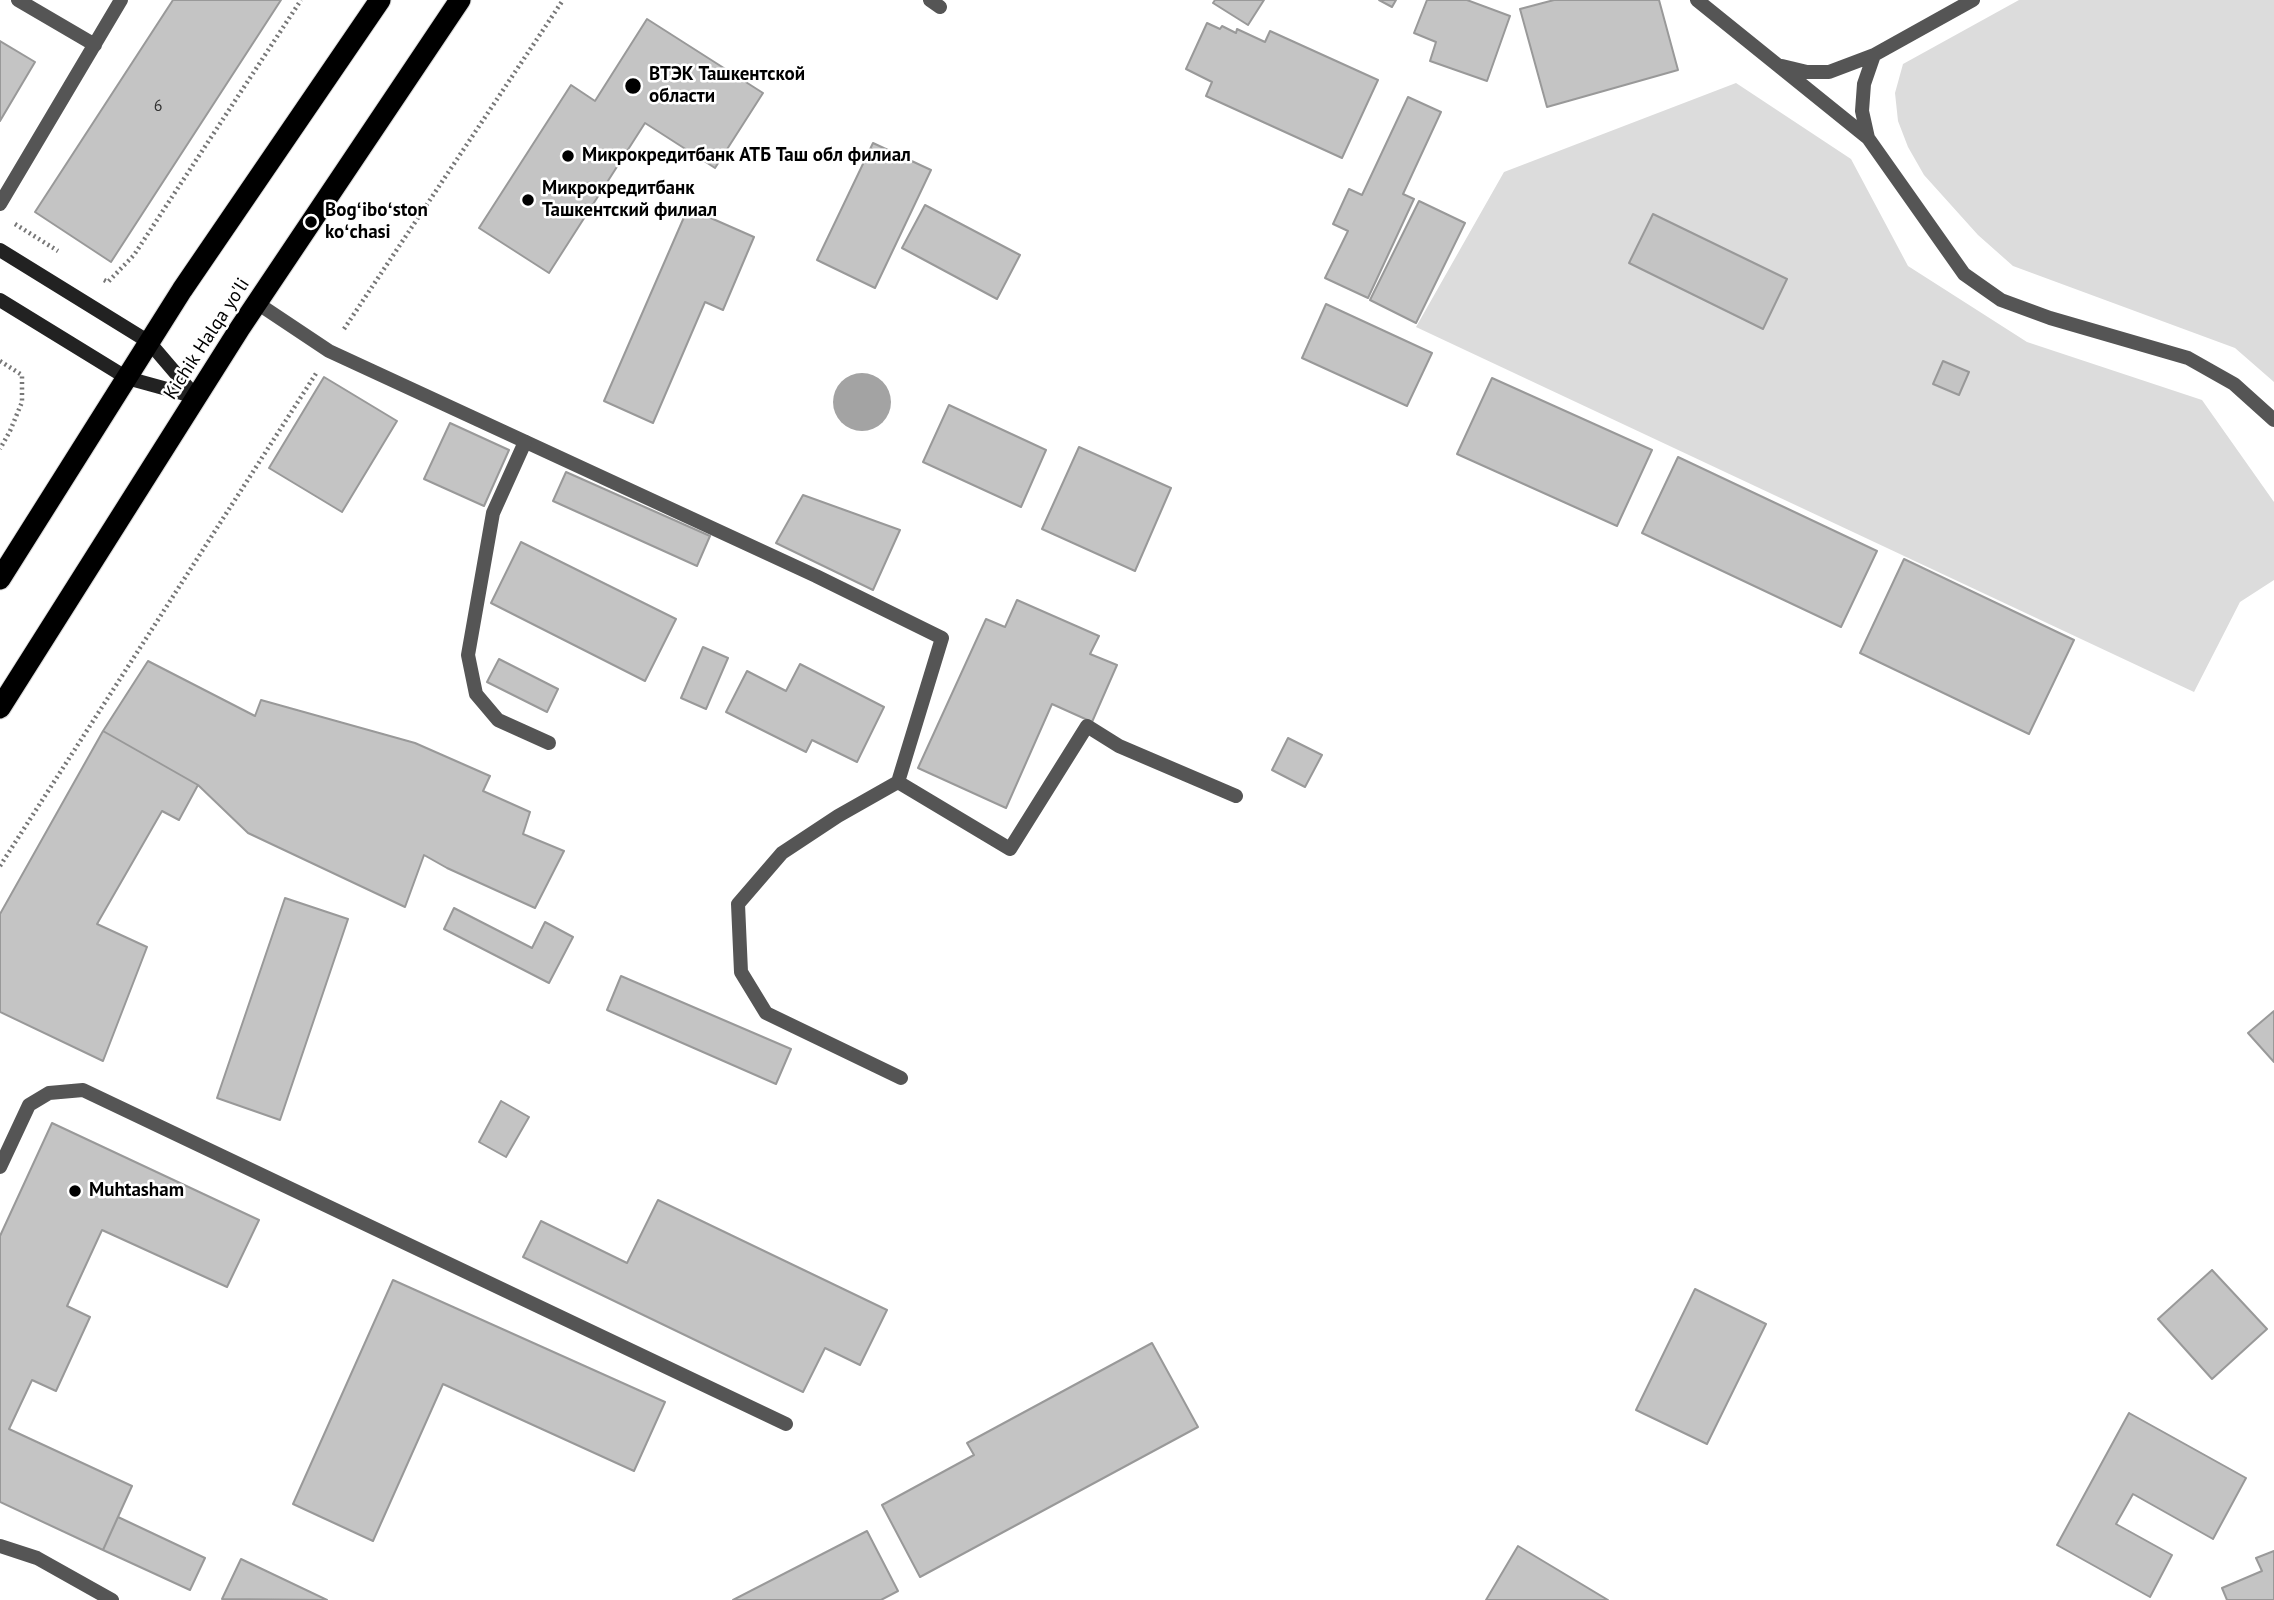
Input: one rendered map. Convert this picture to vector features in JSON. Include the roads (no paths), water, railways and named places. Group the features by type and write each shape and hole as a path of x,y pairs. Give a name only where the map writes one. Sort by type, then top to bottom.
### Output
{"highway":[{"path":"0,579 182,290 380,0"},
{"name":"Kichik Halqa yo'li","path":"0,708 257,303 460,0"}],"street":[{"path":"18,0 95,45"},
{"path":"0,204 121,0"},
{"path":"1697,0 1868,138 1964,274 2001,300 2050,318 2188,358 2234,384 2274,420"},
{"path":"1778,65 1807,72 1829,72 1874,55 1973,0"},
{"path":"1868,138 1862,111 1864,84 1874,55"},
{"path":"0,250 149,342 196,397"},
{"path":"0,300 127,378 196,397"},
{"path":"257,303 329,351 816,576 942,638 898,782 838,816 782,853 738,904 741,972 766,1013 901,1078"},
{"path":"525,442 494,513 468,655 476,694 498,720 549,743"},
{"path":"898,782 1010,849 1087,726 1119,746 1236,796"},
{"path":"0,1167 29,1105 48,1093 83,1090 786,1424"},
{"path":"0,1546 37,1558 112,1600"}],"place":[{"name":"ВТЭК Ташкентской области","path":"633,86"},
{"name":"Микрокредитбанк АТБ Таш обл филиал","path":"568,156"},
{"name":"Микрокредитбанк Ташкентский филиал","path":"528,200"},
{"name":"Bogʻiboʻston koʻchasi","path":"311,222"},
{"name":"Muhtasham","path":"75,1191"}]}
